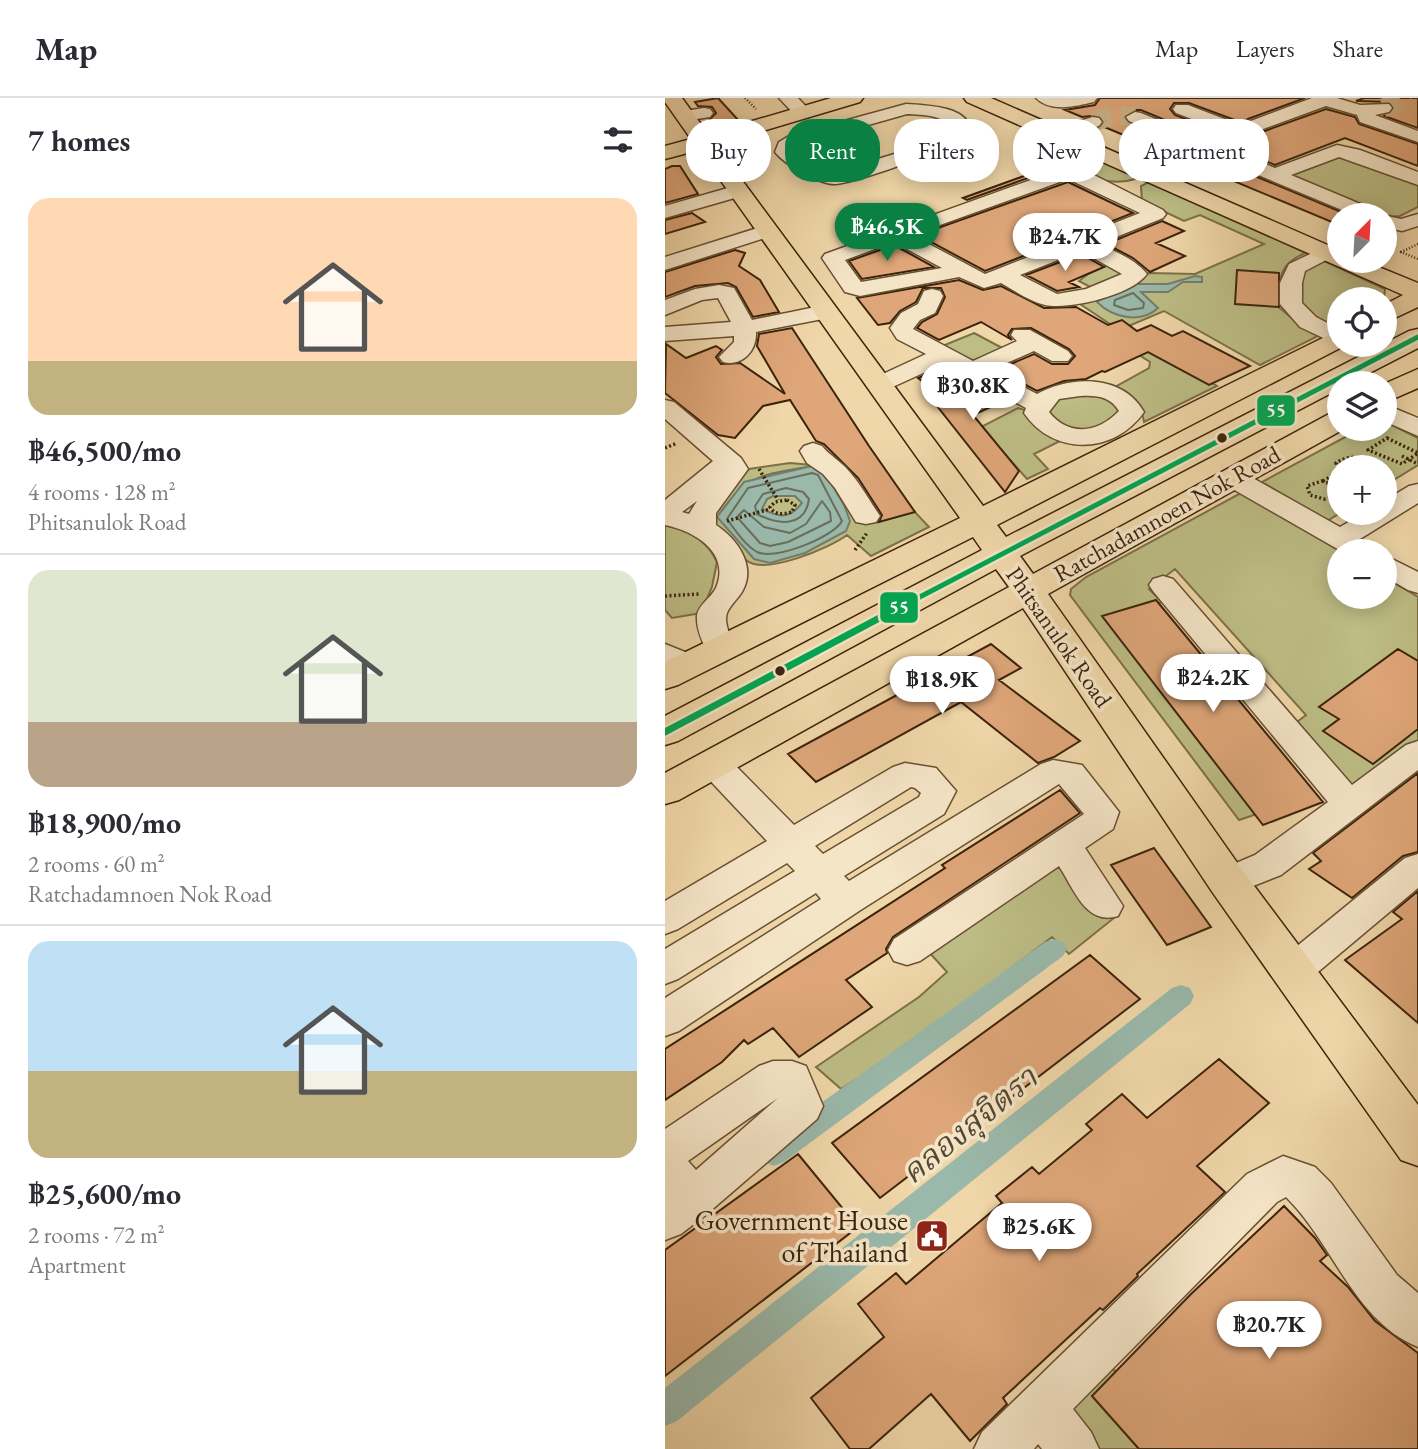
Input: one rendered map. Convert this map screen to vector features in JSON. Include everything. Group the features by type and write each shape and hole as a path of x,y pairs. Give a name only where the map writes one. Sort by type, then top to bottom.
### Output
{"main road":[{"name":"Phitsanulok Road","path":"672,98 695,119"},
{"path":"761,119 796,105 853,98"},
{"path":"992,100 1070,119"},
{"path":"992,100 1119,164"},
{"path":"665,153 686,147"},
{"name":"Phitsanulok Road","path":"732,182 1028,590 1228,882 1418,1144"},
{"path":"1157,182 1327,247"},
{"path":"1163,182 1226,193 1327,246"},
{"path":"1374,273 1407,293"},
{"path":"1385,273 1407,293"},
{"path":"1395,273 1407,293"},
{"name":"Ratchadamnoen Nok Road","path":"671,729 1001,553 1418,338"},
{"path":"689,660 977,522 1125,435 1226,397 1327,344"},
{"path":"1397,388 1418,377"},
{"path":"1226,397 1301,440"},
{"name":"Ratchadamnoen Nok Road","path":"665,790 1327,426"},
{"path":"689,660 739,692"},
{"path":"671,729 713,763"}],"street":[{"path":"1045,98 1061,103 1081,100 1085,119"},
{"path":"1269,120 1323,99 1365,113 1383,108"},
{"path":"939,112 992,100"},
{"path":"958,119 992,100"},
{"path":"1140,119 1203,102"},
{"path":"894,160 854,173 795,141 906,108 939,112 954,119"},
{"path":"1182,109 1207,119"},
{"path":"1365,113 1366,118 1418,136"},
{"path":"1335,138 1418,170"},
{"path":"1275,175 1337,152 1353,154 1418,179"},
{"path":"1269,172 1342,203"},
{"path":"959,271 860,289 853,287 832,258 1059,175 1075,174 1097,183 1119,182"},
{"path":"895,234 959,271 984,282 1005,276 1156,214 1152,182"},
{"path":"665,212 738,191"},
{"path":"1397,224 1418,220"},
{"path":"665,264 767,231"},
{"path":"1005,276 1049,299 1061,300 1079,299 1136,274 1122,263 1084,244"},
{"path":"1327,255 1296,268 1291,283 1291,304 1308,322 1327,332"},
{"path":"665,308 718,291 726,293 744,328 745,344 731,356"},
{"path":"932,296 927,308 912,314 901,328 905,334 971,370 1049,398"},
{"path":"670,327 744,328 825,312"},
{"path":"971,370 1029,339 1060,356"},
{"path":"874,380 939,352"},
{"path":"1093,388 1117,395 1129,405 1132,412 1125,435 1092,438 1063,436 1040,420 1035,409 1049,398 1093,388"},
{"path":"666,409 687,423 709,448 732,463 735,469 702,513 701,521 711,526 726,546 734,566 730,588 712,612 713,631 689,660"},
{"path":"1397,418 1418,428"},
{"path":"813,451 816,458 827,463 839,474 866,516"},
{"path":"665,511 685,498 716,469 732,463"},
{"path":"1233,478 1340,539"},
{"path":"1359,539 1418,492"},
{"path":"665,517 711,526"},
{"path":"1397,572 1418,584"},
{"path":"1163,585 1349,804"},
{"path":"1228,882 1268,865 1418,753"},
{"path":"713,763 846,901"},
{"path":"665,1019 846,901 1053,772 1070,773 1103,816 1097,823 907,950"},
{"path":"665,919 905,775 924,776 939,791 932,805 665,968"},
{"path":"1064,845 1105,906"},
{"path":"1293,971 1418,869"},
{"path":"665,1153 773,1079 792,1079 802,1106 679,1209 665,1165"},
{"path":"999,1449 1262,1188 1283,1176 1300,1181 1316,1197 1381,1291 1418,1324"},
{"path":"1041,1409 1075,1449"}],"path":[{"path":"1418,244 1401,252 1418,259"},
{"path":"1377,455 1368,450 1387,438 1418,453"},
{"path":"1397,462 1402,464 1418,453"},
{"path":"1402,456 1418,464"},
{"path":"762,475 777,499 791,501 796,507 785,514 768,510"},
{"path":"1327,478 1310,484 1308,492 1327,499"},
{"path":"1322,481 1327,482"},
{"path":"711,526 768,510 777,499"},
{"path":"665,596 684,593 712,596"}],"green space":[{"path":"1343,156 1418,183 1418,207 1397,216 1397,203 1349,203 1292,180 1295,174"},
{"path":"1105,163 1119,169 1119,182 1105,180"},
{"path":"1149,182 1306,253 1290,262 1282,272 1275,304 1294,320 1320,335 1260,365 1164,311 1119,330 1077,302 1149,273 1195,274 1264,244 1200,215 1184,221 1142,201 1141,186"},
{"path":"1320,259 1327,262 1327,273 1350,273 1381,287 1327,287 1327,327 1297,303 1297,277"},
{"path":"1110,264 1128,272 1094,289 1079,281 1088,274"},
{"path":"974,333 1006,350 970,365 940,347"},
{"path":"1148,347 1217,386 1144,422 1142,412 1115,387 1149,368 1150,362 1136,353"},
{"path":"1094,391 1125,410 1094,430 1054,427 1045,405 1065,395"},
{"path":"1018,408 1028,411 1062,440 1034,454 1048,469 1027,479 981,427"},
{"path":"1397,428 1418,438 1418,465 1397,478 1397,455 1327,455 1327,521 1262,482 1338,441 1397,441"},
{"path":"790,463 823,466 857,520 877,522 915,512 929,527 871,556 847,535 827,547 797,558 767,565 755,564 741,556 710,518 741,474 749,469","holes":["812,466 805,553 720,513 750,482 770,474"]},
{"path":"1241,493 1327,543 1327,609 1397,609 1397,585 1418,597 1418,740 1351,787 1293,725 1306,715 1175,569 1149,589 1162,602 1112,618 1263,812 1239,820 1070,595 1071,589 1086,577"},
{"path":"773,496 795,496 802,503 793,512 784,515 761,509 767,499"},
{"path":"665,524 696,537 708,547 717,562 712,587 701,613 672,618 665,610"},
{"path":"1064,863 1114,918 1069,954 1052,937 914,1042 841,1089 816,1067 919,997 947,972 927,950"},
{"path":"1112,1368 1116,1372 1092,1396 1139,1449 1096,1449 1071,1411 1078,1395"}],"water":[{"path":"1195,276 1202,277 1202,282 1183,282 1168,292 1141,292 1158,308 1144,316 1119,315 1097,302 1136,284 1168,284"},
{"path":"812,466 822,468 844,505 850,521 846,531 805,553 770,563 754,559 717,517 744,482","holes":["773,496 795,496 802,503 789,514 779,515 762,509 767,499"]}],"building":[{"path":"718,98 737,119 710,119 716,113 712,107 698,106 695,102"},
{"path":"1100,98 1305,98 1248,119 1232,119 1189,103 1174,103 1170,109 1175,115 1185,119 1162,119 1141,110 1134,110 1123,116 1125,119 1119,119 1119,133 1105,127 1105,119 1099,115 1082,117 1065,110 1095,105"},
{"path":"1364,98 1418,98 1418,128 1384,116 1394,110 1391,102 1356,101"},
{"path":"1326,109 1355,117 1359,124 1418,144 1418,166 1345,138 1275,165 1269,163 1269,129"},
{"path":"680,166 686,175 686,182 690,182 698,194 665,203 665,169"},
{"path":"1013,180 1017,182 967,200 963,198"},
{"path":"1068,182 1133,213 985,271 918,235"},
{"path":"1236,182 1269,182 1327,206 1327,220"},
{"path":"692,213 705,222 665,234 665,220"},
{"path":"1162,221 1184,231 1156,243 1185,256 1150,272 1133,258 1106,244"},
{"path":"894,245 934,267 862,279 849,261"},
{"path":"735,250 745,253 739,266 760,280 779,312 753,317 736,287 728,283 695,286 665,297 665,272"},
{"path":"1081,254 1104,267 1069,282 1079,287 1057,291 1026,275"},
{"path":"1237,270 1279,273 1279,307 1235,304"},
{"path":"959,280 983,290 1001,286 1044,308 1076,307 1108,325 1122,320 1137,331 1151,325 1172,336 1183,331 1250,366 1209,385 1148,352 1086,379 1064,381 1037,391 997,370 1034,354 1052,364 1068,364 1075,356 1069,349 1031,328 1012,329 1008,335 1012,340 981,322 939,340 917,328 937,314 945,297 941,288 923,288 916,302 900,311 890,323 878,325 857,298"},
{"path":"792,328 915,512 879,522 882,515 858,478 824,444 816,441 790,400 763,406 735,438 718,435 665,393 666,344 686,358 716,346 722,350 716,357 721,364 740,363 785,394 757,346 759,334"},
{"path":"935,371 949,379 958,375 1006,400 973,415 1019,471 1005,492 937,406 951,403 918,378"},
{"path":"1156,600 1323,802 1263,825 1102,616"},
{"path":"991,644 1021,668 999,680 1080,741 1054,757 1038,763 961,702 816,782 788,754"},
{"path":"1398,649 1418,661 1418,729 1373,764 1323,731 1339,719 1319,707"},
{"path":"1418,773 1418,852 1403,856 1352,898 1309,869 1321,861 1313,853"},
{"path":"1060,790 1080,813 893,937 886,949 887,953 846,980 872,1007 799,1057 773,1028 748,1044 744,1040 722,1062 665,1100 665,1049 945,868 942,865"},
{"path":"1154,848 1211,927 1167,945 1111,865"},
{"path":"1418,891 1418,1023 1345,960 1402,919 1393,912"},
{"path":"1090,955 1140,999 880,1198 832,1143"},
{"path":"1219,1059 1269,1103 1197,1166 1225,1192 1137,1274 1138,1276 1103,1310 1100,1308 1003,1398 1007,1404 970,1441 931,1394 869,1449 850,1449 811,1398 884,1337 858,1304 896,1273 906,1284 1002,1203 996,1196 1032,1167 1039,1174 1092,1130 1086,1124 1122,1094 1147,1118"},
{"path":"798,1154 858,1227 665,1376 665,1250"},
{"path":"1284,1206 1315,1238 1327,1255 1320,1261 1348,1287 1375,1321 1418,1353 1418,1449 1139,1449 1092,1396 1190,1295"}],"waterway":[{"path":"774,1153 1054,949"},
{"name":"คลองสุจิตรา","path":"665,1409 1181,996"}],"tunnel":[{"path":"1383,108 1411,98"},
{"path":"1102,119 1115,115 1135,117"}],"transit line":[{"name":"55","path":"665,732 1001,553 1418,337"}],"place":[{"name":"Government House of Thailand","path":"932,1236"}]}
